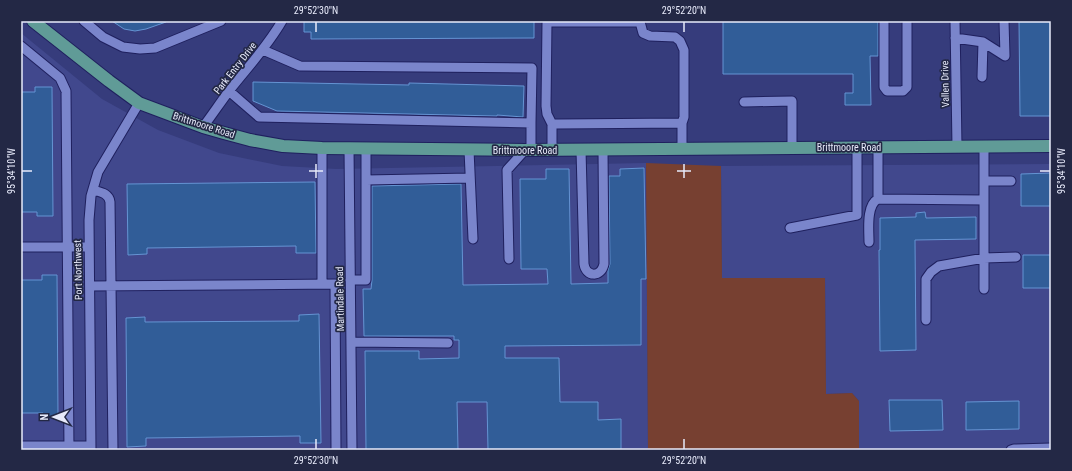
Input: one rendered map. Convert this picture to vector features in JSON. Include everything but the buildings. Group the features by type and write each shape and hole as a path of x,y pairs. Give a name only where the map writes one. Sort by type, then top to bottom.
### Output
{"main road":[{"name":"Brittmoore Road","path":"33,21 139,103 203,127 243,138 283,146 469,150 1051,146"}],"street":[{"path":"84,21 102,37 123,47 140,49 155,48 220,21"},
{"name":"Park Entry Drive","path":"203,127 229,91 263,50 282,21"},
{"path":"552,150 552,124 547,114 546,106 547,21 640,22 643,33 650,36 675,36 680,41 684,50 684,117 682,123 682,149"},
{"path":"884,21 884,87 887,91 903,91 907,87 907,21"},
{"name":"Vallen Drive","path":"955,21 956,146"},
{"path":"955,38 983,42 1005,56 1004,21"},
{"path":"982,77 983,42"},
{"path":"21,46 60,78 66,92 69,448"},
{"path":"263,50 300,66 532,68 531,123 528,150 507,170 509,259"},
{"path":"229,91 259,118 531,123"},
{"path":"744,102 792,101 792,148"},
{"name":"Port Northwest","path":"91,448 89,220 91,196 98,172 139,103"},
{"path":"552,124 682,123"},
{"path":"984,146 984,289"},
{"path":"790,228 857,215 856,147"},
{"path":"878,147 878,199"},
{"path":"322,148 322,284"},
{"name":"Martindale Road","path":"349,148 352,450"},
{"path":"350,280 366,280 366,148"},
{"path":"469,150 473,240"},
{"path":"581,150 584,264 585,269 594,275 600,273 604,264 603,150"},
{"path":"366,180 470,178"},
{"path":"984,181 1011,181"},
{"path":"93,190 107,194 110,199 113,450"},
{"path":"350,196 366,196"},
{"path":"869,242 871,207 874,201 878,199 984,200"},
{"path":"21,247 89,247"},
{"path":"926,320 926,279 931,272 939,266 984,258 1016,257"},
{"path":"90,286 335,284 336,450"},
{"path":"351,342 448,343"},
{"path":"21,446 91,448"},
{"path":"1011,450 1051,448"}],"shaded area":[{"path":"21,33 102,99 158,130 219,153 282,166 336,169 646,163 648,450 21,450"},
{"path":"646,163 721,166 722,278 825,278 826,394 852,393 859,401 859,450 648,450"},
{"path":"1051,164 1051,450 859,450 859,401 852,393 826,394 825,278 722,278 721,166"}]}
